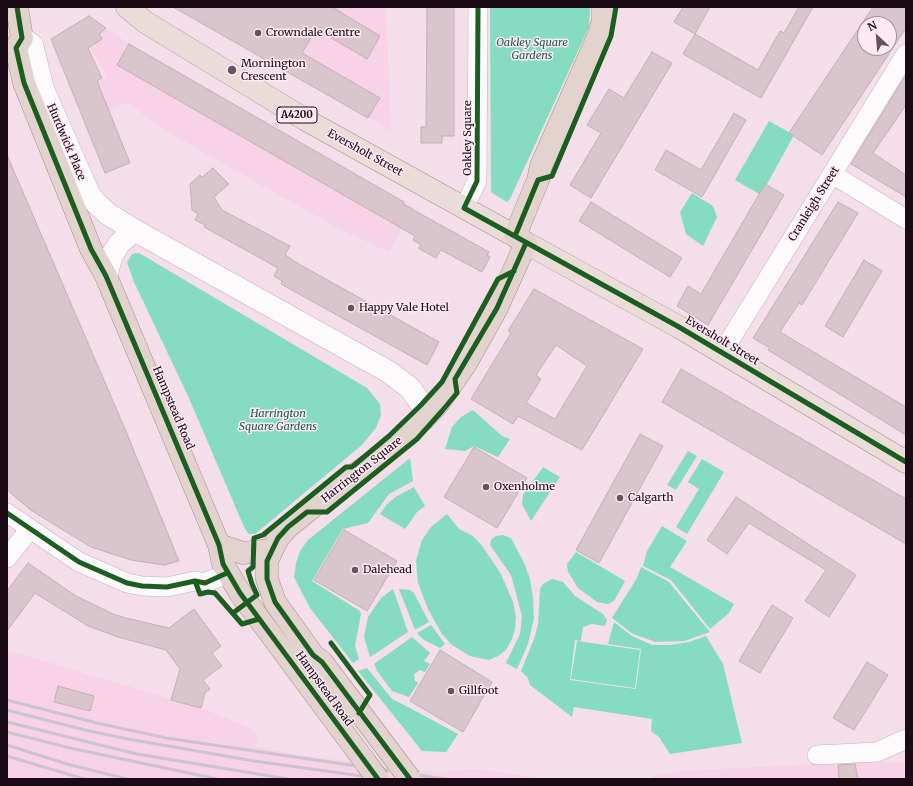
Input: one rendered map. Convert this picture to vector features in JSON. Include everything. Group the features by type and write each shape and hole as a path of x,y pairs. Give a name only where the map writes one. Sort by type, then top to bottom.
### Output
{"highway":[{"path":"520,240 538,180 540,166 598,37 603,21 603,7"},
{"name":"Hampstead Road","path":"17,11 22,38 16,48 14,68 24,83 91,249 106,276 223,561 240,593 372,771"},
{"name":"Harrington Square","path":"322,662 313,655 271,593 266,569 271,550 288,528 342,483 380,457 425,418 438,404 465,365 497,308 520,240"},
{"path":"223,561 243,553 271,550"},
{"name":"Hampstead Road","path":"322,662 405,773"}],"main road":[{"name":"Eversholt Street","path":"127,7 145,22 300,116 464,208"},
{"name":"A4200","path":"464,208 520,240"},
{"name":"Eversholt Street","path":"520,240 722,353 906,462"}],"street":[{"name":"Oakley Square","path":"464,208 477,181 478,7"},
{"name":"Hurdwick Place","path":"22,38 32,45 43,89 89,194 108,214 134,230"},
{"name":"Cranleigh Street","path":"722,353 906,54"},
{"path":"832,174 906,219"},
{"path":"106,276 112,255 119,244 134,230 389,372 410,388 424,408 425,418"},
{"path":"7,513 79,562 127,583 167,587 196,581 205,583 223,561"},
{"path":"7,558 30,529"},
{"path":"817,755 878,752 906,739"}],"shaded area":[{"path":"182,7 386,7 391,131"},
{"path":"89,16 129,44 414,208 389,252 334,226 162,129 128,102 84,120 73,90 107,77 77,23"},
{"path":"7,650 201,708 252,729 258,737 256,747 304,756 436,772 477,769 547,779 7,779"},
{"path":"859,762 902,762 906,765 906,779 651,779 654,776 680,771"}],"green space":[{"name":"Oakley Square Gardens","path":"490,7 590,7 589,27 510,199 507,202 491,192"},
{"path":"769,121 794,135 761,195 735,180"},
{"path":"692,193 713,206 717,217 703,246 686,234 680,212"},
{"name":"Harrington Square Gardens","path":"139,253 367,388 380,404 381,415 376,428 362,445 255,534 249,534 244,527 188,396 134,282 127,262 132,254"},
{"path":"473,410 502,436 510,439 498,457 474,446 465,451 445,449 452,427 461,417"},
{"path":"688,451 697,456 676,490 667,485"},
{"path":"410,458 413,481 389,494 368,523 343,529 312,581 360,611 361,614 355,646 359,659 353,663 310,608 294,577 296,563 300,551 308,540"},
{"path":"702,459 724,472 687,534 676,527 699,489 688,482"},
{"path":"543,467 560,477 531,521 522,504 523,495"},
{"path":"414,487 425,506 417,512 405,529 380,514 387,504 397,496"},
{"path":"447,514 459,529 473,536 483,547 501,574 513,602 516,617 512,639 506,650 489,660 470,656 452,645 442,634 428,609 418,583 416,561 422,540 431,527"},
{"path":"662,526 687,541 670,567 734,604 729,613 710,629 671,580 643,566 647,551"},
{"path":"503,535 511,538 525,565 530,579 533,598 534,618 528,644 517,669 506,663 520,634 522,616 511,575 490,545 491,540 496,536"},
{"path":"576,552 625,581 614,601 608,604 597,602 578,588 568,572 567,564"},
{"path":"641,567 669,582 710,632 684,641 656,642 633,634 612,618 637,578"},
{"path":"552,579 563,582 575,596 603,614 607,620 605,626 592,624 583,627 581,641 575,640 570,680 636,689 641,649 608,644 614,622 632,636 652,645 671,645 689,642 706,636 723,664 742,743 670,754 659,737 651,731 652,719 574,707 572,717 530,685 528,678 521,671 538,625 540,589 543,584"},
{"path":"393,589 408,632 370,657 364,637 368,617 381,598"},
{"path":"399,589 410,590 414,593 429,622 415,630"},
{"path":"431,625 445,644 440,648 424,640 417,633"},
{"path":"412,637 430,653 424,661 430,664 425,672 420,670 414,674 415,681 418,683 409,697 392,691 377,671 374,664"},
{"path":"577,641 640,650 635,688 571,679"},
{"path":"367,668 392,699 458,734 446,752 422,751 358,671"}],"building":[{"path":"173,7 332,7 380,36 367,59 316,29 302,53 380,98 368,118"},
{"path":"427,7 454,7 454,136 442,136 442,143 421,143 421,127 426,127"},
{"path":"683,7 710,7 695,34 674,22"},
{"path":"799,7 813,7 761,98 683,54 695,34 758,70 780,31 784,33"},
{"path":"873,7 906,7 906,28 897,42 897,16 867,16"},
{"path":"89,16 106,28 99,34 102,39 88,48 102,78 97,81 130,163 105,173 51,39"},
{"path":"857,31 857,56 887,56 822,155 789,133"},
{"path":"129,44 404,202 403,204 489,252 487,255 490,257 482,272 441,250 436,258 418,248 421,245 413,240 415,236 117,65"},
{"path":"652,52 672,63 591,198 570,185 601,133 587,125 609,89 624,98"},
{"path":"906,75 906,105 873,153 906,175 906,197 851,164"},
{"path":"734,113 746,120 702,197 655,170 666,150 701,170"},
{"path":"7,155 125,429 179,561 164,565 131,560 91,547 32,511 7,490"},
{"path":"213,168 229,184 214,197 222,210 290,246 285,255 297,263 439,342 427,365 281,284 282,281 274,276 278,268 204,227 205,225 195,220 198,214 192,210 190,184 200,175 202,177"},
{"path":"765,184 784,195 708,325 677,306 688,286 701,294"},
{"path":"591,202 682,258 670,277 579,221"},
{"path":"838,202 858,213 802,305 799,303 780,332 906,407 906,435 768,350 770,348 753,338"},
{"path":"864,260 882,271 843,337 825,326"},
{"path":"534,289 643,349 582,450 518,416 513,424 471,399 511,333 508,331","holes":["556,345 587,366 555,419 526,403 541,379 536,375"]},
{"path":"681,369 906,499 906,544 662,402"},
{"name":"Calgarth","path":"640,434 663,446 599,563 576,550"},
{"name":"Oxenholme","path":"474,447 527,478 497,528 444,497"},
{"path":"736,497 856,575 829,617 805,601 826,570 749,523 727,554 707,540"},
{"name":"Dalehead","path":"344,530 397,561 367,611 314,580"},
{"path":"28,563 76,596 113,614 126,618 169,628 194,609 221,646 212,653 222,666 203,680 210,689 205,693 201,708 171,700 180,669 166,650 118,637 88,626 35,593 7,631 7,591"},
{"path":"772,605 793,618 760,673 739,661"},
{"name":"Gillfoot","path":"440,650 492,682 463,732 410,701"},
{"path":"867,662 888,675 854,730 833,718"},
{"path":"58,686 94,696 90,711 54,702"},
{"path":"855,764 858,779 839,779 838,765"}],"railway":[{"path":"7,700 97,723 166,738 445,779"},
{"path":"7,710 85,730 128,739 254,761 383,779"},
{"path":"7,722 137,754 288,779"},
{"path":"7,732 70,748 217,779"},
{"path":"7,745 67,764 127,779"},
{"path":"7,756 84,779"}],"cycle path":[{"path":"17,7 22,38 16,48 24,83 91,249 106,276 219,545 223,564 240,593 378,779"},
{"path":"478,7 477,181 464,208 679,327 906,462"},
{"path":"515,236 538,180 552,176 611,36 616,7"},
{"path":"410,779 322,662 313,655 275,602 267,579 267,561 278,538 288,527 307,512 327,512 417,439 457,393 455,379 497,308 526,243"},
{"path":"233,613 257,595 248,571 253,567 254,538 263,535 346,467 352,467 389,436 421,405 442,382 498,279 514,271"},
{"path":"7,513 79,562 127,583 142,586 167,587 195,581 205,583 227,573"},
{"path":"195,581 200,594 208,592 215,593 242,624 259,619"},
{"path":"331,643 370,695 359,713"}],"place":[{"name":"Crowndale Centre","path":"258,33"},
{"name":"Mornington Crescent","path":"232,70"},
{"name":"Happy Vale Hotel","path":"351,308"},
{"name":"Oxenholme","path":"486,487"},
{"name":"Calgarth","path":"620,498"},
{"name":"Dalehead","path":"355,570"},
{"name":"Gillfoot","path":"451,691"}]}
